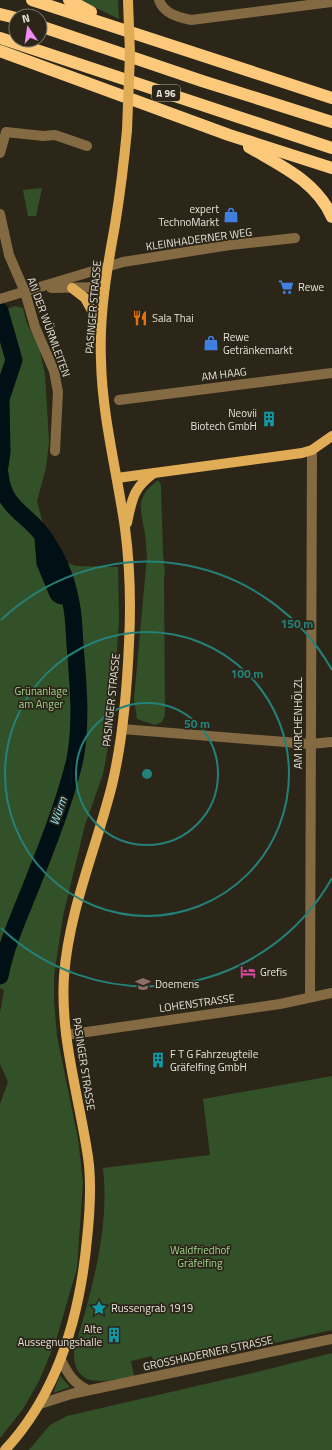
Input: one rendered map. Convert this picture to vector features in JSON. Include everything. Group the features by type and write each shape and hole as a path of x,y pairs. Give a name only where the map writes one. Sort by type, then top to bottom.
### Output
{"highway":[{"path":"32,0 332,98"},
{"path":"69,0 120,28"},
{"name":"A 96","path":"48,29 202,81 332,122"},
{"name":"A 96","path":"0,38 332,148"},
{"path":"0,51 229,135 332,168"},
{"path":"229,135 301,178 316,191 332,217"}],"main road":[{"name":"PASINGER STRASSE","path":"5,1450 21,1432 40,1404 61,1360 77,1307 84,1268 91,1181 88,1156 66,1035 63,1000 68,943 73,917 112,784 122,729 129,645 131,596 125,529 103,388 101,360 101,327 105,287 116,222 127,130 130,54 128,1"},
{"path":"72,288 85,298 101,327"},
{"path":"117,478 302,453 312,450 332,436"},
{"path":"125,529 135,492 144,481 155,473"}],"street":[{"path":"159,0 161,5 168,12 191,20 329,2"},
{"path":"0,153 6,132 43,136 55,135 87,146"},
{"name":"AN DER WÜRMLEITEN","path":"0,214 9,255 25,292 35,327 54,371 58,392 55,451"},
{"name":"KLEINHADERNER WEG","path":"41,288 123,262 230,245 295,238"},
{"path":"1,299 41,288 105,287"},
{"name":"AM HAAG","path":"119,400 332,373"},
{"name":"AM KIRCHENHÖLZL","path":"310,997 312,450"},
{"path":"122,729 310,744 332,742"},
{"name":"LOHENSTRASSE","path":"66,1035 280,1004 332,993"},
{"name":"GROSSHADERNER STRASSE","path":"40,1404 58,1397 88,1390 332,1339"},
{"path":"61,1360 72,1379 79,1386 88,1390"}],"green space":[{"path":"79,0 118,0 119,19"},
{"path":"42,188 36,216 28,216 23,190"},
{"name":"Grünanlage am Anger","path":"15,306 23,308 27,324 39,347 45,374 49,442 46,468 37,501 44,528 65,562 76,566 118,567 119,620 112,725 103,774 85,825 63,916 54,976 54,1001 57,1036 78,1139 83,1182 77,1268 56,1340 39,1381 23,1409 0,1438 0,1104 8,1082 0,1064 0,1013 4,990 0,988 0,312"},
{"path":"158,480 161,485 165,573 165,715 162,722 155,725 137,719 134,699 147,556 141,504 145,493 150,486"},
{"name":"Waldfriedhof Gräfelfing","path":"332,1076 332,1330 155,1370 152,1356 131,1361 134,1376 103,1381 85,1378 79,1372 75,1364 74,1351 98,1261 104,1215 103,1168 210,1155 203,1099"},
{"path":"332,1353 332,1450 29,1450 50,1425 67,1416"},
{"path":"60,1376 70,1387 53,1393"}],"waterway":[{"name":"Würm","path":"0,311 14,360 1,399 2,452 0,466"},
{"name":"Würm","path":"0,474 2,486 6,496 17,510 43,536 57,560 67,585 73,618 79,716 75,759 68,787 47,846 11,937 0,976"},
{"name":"Würm","path":"43,540 45,563 58,594 61,596"}],"place":[{"name":"expert TechnoMarkt","path":"231,215"},
{"name":"Rewe","path":"286,287"},
{"name":"Sala Thai","path":"140,318"},
{"name":"Rewe Getränkemarkt","path":"211,343"},
{"name":"Neovii Biotech GmbH","path":"269,419"},
{"name":"Grefis","path":"248,972"},
{"name":"Doemens","path":"143,984"},
{"name":"F T G Fahrzeugteile Gräfelfing GmbH","path":"158,1060"},
{"name":"Russengrab 1919","path":"99,1308"},
{"name":"Alte Aussegnungshalle","path":"114,1335"}]}
